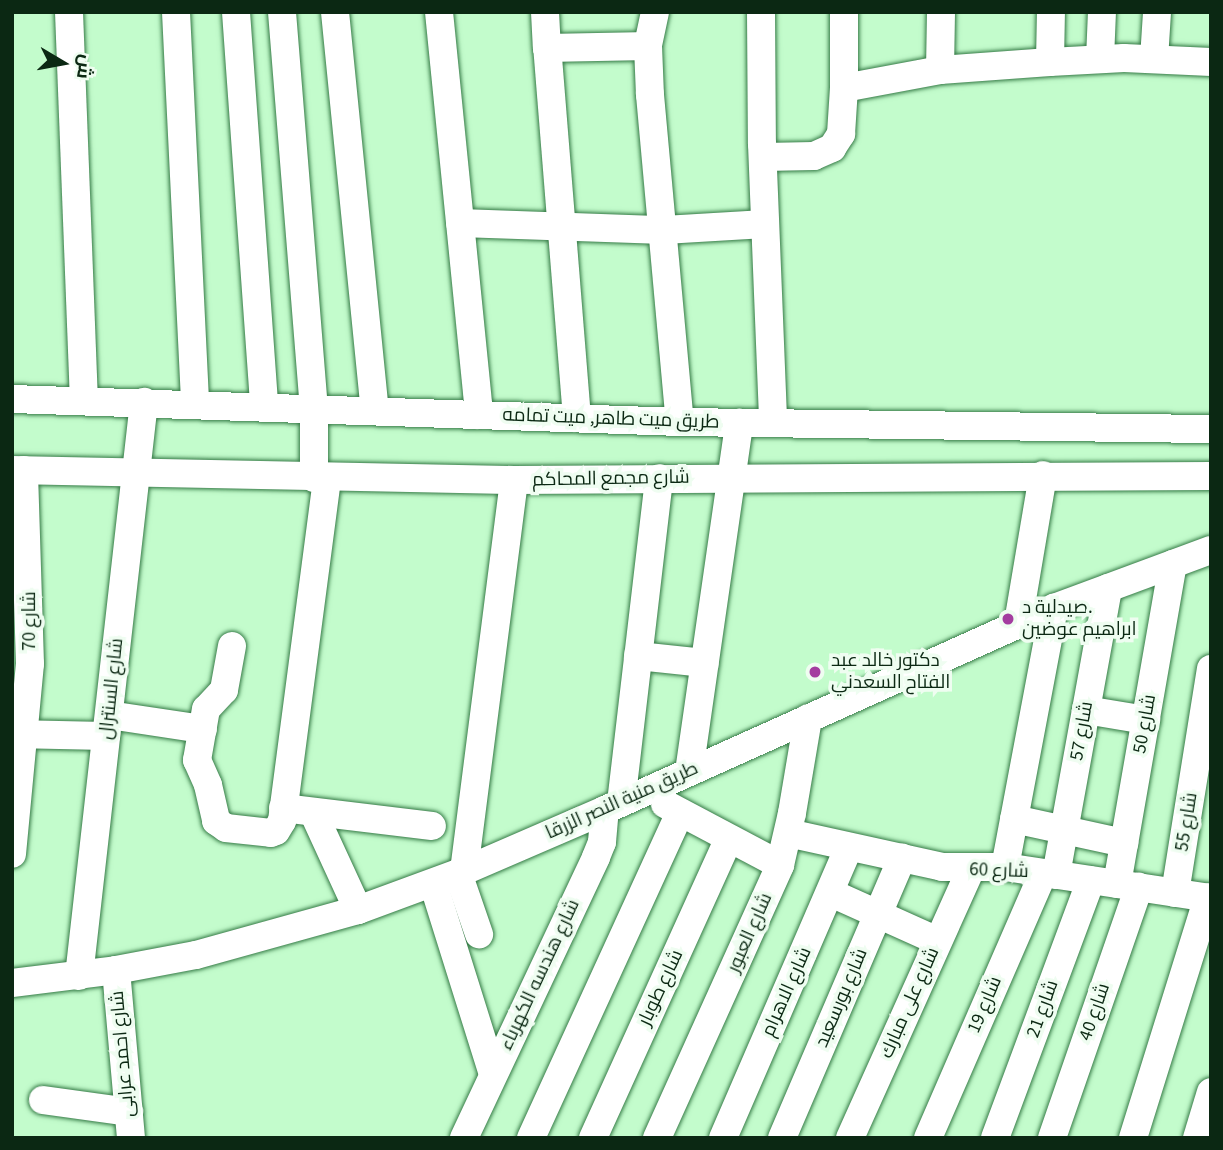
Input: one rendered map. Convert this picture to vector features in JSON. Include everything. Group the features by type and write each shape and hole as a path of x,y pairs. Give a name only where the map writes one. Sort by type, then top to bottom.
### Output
{"street":[{"path":"69,12 84,400"},
{"path":"176,12 195,404"},
{"path":"236,12 264,407"},
{"path":"232,646 224,690 207,704 197,760 208,785 216,821 226,828 271,833 279,827 284,808 320,478 282,12"},
{"path":"335,12 375,411"},
{"path":"439,12 479,415"},
{"path":"545,12 577,418"},
{"path":"655,12 648,46 680,422"},
{"path":"761,12 763,158 773,423"},
{"path":"763,158 814,156 832,148 841,134 844,12"},
{"path":"940,70 942,12"},
{"path":"1050,62 1051,12"},
{"path":"1100,59 1102,12"},
{"path":"1154,59 1157,12"},
{"path":"547,48 648,46"},
{"path":"844,89 940,70 1100,59 1211,62"},
{"path":"460,223 664,230 765,224"},
{"name":"طريق ميت طاهر, ميت تمامه","path":"12,398 680,422 1211,429"},
{"name":"شارع السنترال","path":"79,976 144,401"},
{"path":"689,772 739,423"},
{"name":"شارع مجمع المحاكم","path":"18,470 514,480 1211,476"},
{"name":"شارع 70","path":"12,854 17,734 31,628 18,470"},
{"path":"1017,624 1043,475"},
{"name":"شارع هندسه الكهرباء","path":"464,1138 623,802 659,478"},
{"path":"493,1074 451,876 514,480"},
{"name":"طريق منية النصر الزرقا","path":"12,983 116,970 249,942 358,911 451,876 623,802 1054,608 1211,550"},
{"name":"شارع 50","path":"1116,884 1173,564"},
{"name":"شارع 57","path":"1050,874 1064,830 1108,588"},
{"path":"1005,867 1054,608"},
{"path":"638,656 705,663"},
{"name":"شارع 55","path":"1175,893 1211,668"},
{"path":"1086,710 1146,720"},
{"name":"شارع العبور","path":"657,1138 780,865 808,718"},
{"path":"17,734 107,725 203,729"},
{"path":"623,802 680,812 780,865"},
{"path":"284,808 432,826"},
{"path":"313,812 358,911"},
{"path":"531,1138 680,812"},
{"path":"1014,819 1125,843"},
{"name":"شارع 60","path":"788,833 902,858 971,869 1005,867 1209,898"},
{"name":"شارع طوبار","path":"593,1138 729,838"},
{"name":"شارع الاهرام","path":"723,1138 849,846"},
{"name":"شارع بورسعيد","path":"782,1138 902,858"},
{"name":"شارع على مبارك","path":"850,1138 971,869"},
{"name":"شارع 19","path":"928,1138 1050,874"},
{"path":"451,876 479,934"},
{"name":"شارع 21","path":"995,1138 1116,884"},
{"name":"شارع 40","path":"1052,1138 1116,884"},
{"path":"831,892 938,941"},
{"path":"1133,1138 1209,898"},
{"name":"شارع احمد عرابى","path":"116,970 130,1125"},
{"path":"1197,1138 1211,1092"},
{"path":"43,1100 130,1125"}],"place":[{"name":"صيدلية د. ابراهيم عوضين","path":"1008,619"},
{"name":"دكتور خالد عبد الفتاح السعدني","path":"815,672"}]}
